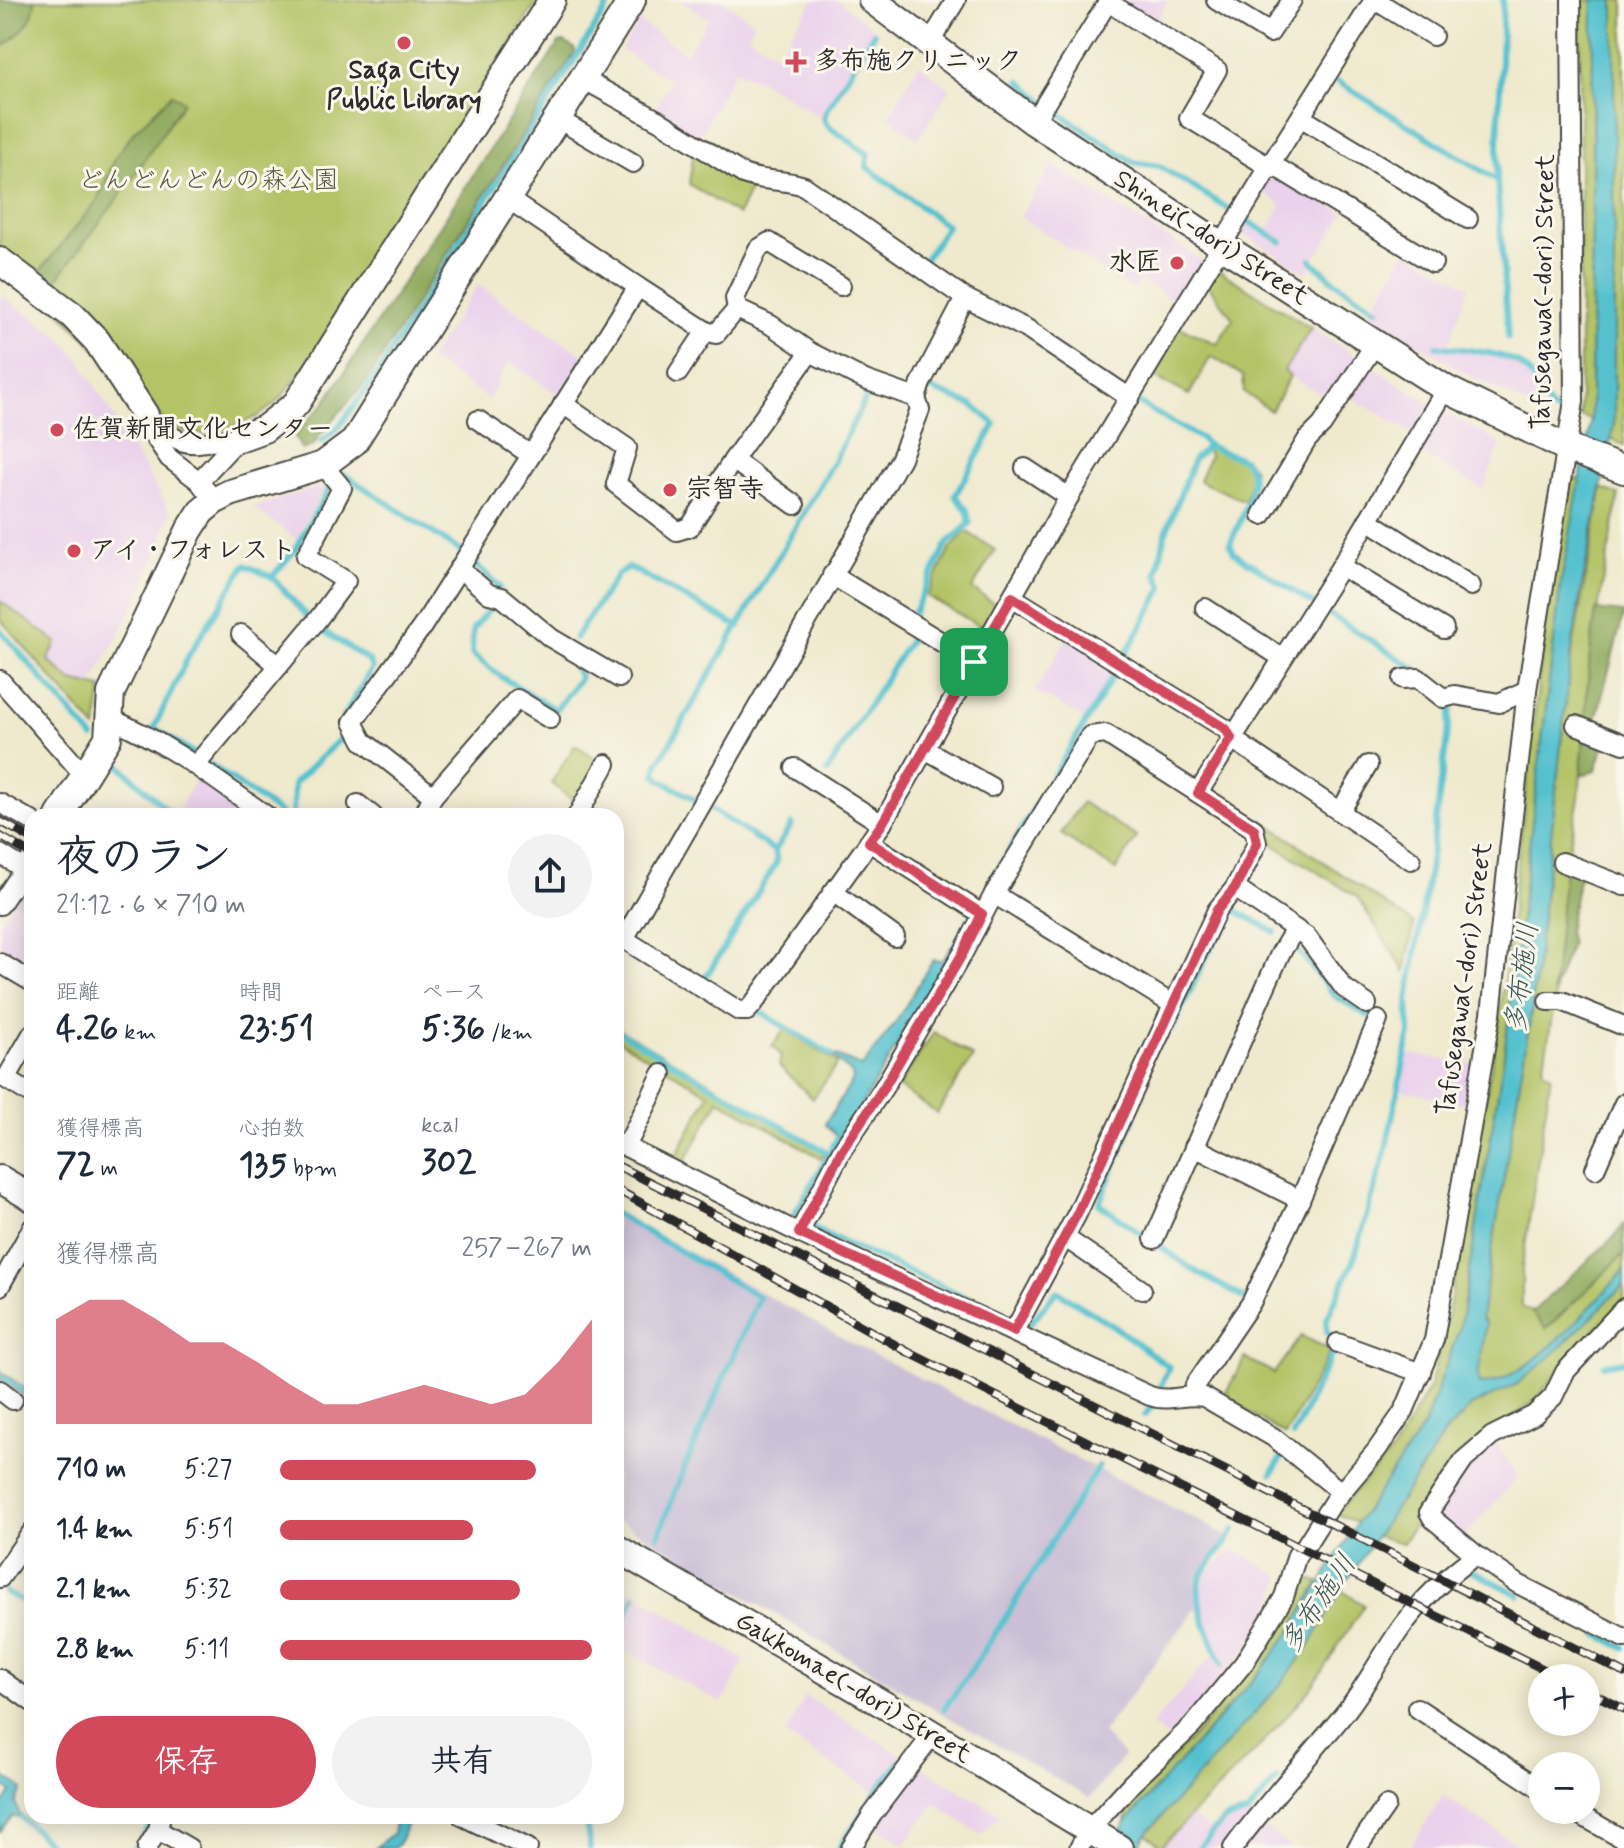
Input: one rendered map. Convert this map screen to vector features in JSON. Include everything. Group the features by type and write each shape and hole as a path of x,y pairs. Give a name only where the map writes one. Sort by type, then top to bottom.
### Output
{"street":[{"path":"0,261 72,315 89,333 145,415 181,443 200,445 239,438 264,429 296,404 552,0"},
{"path":"145,415 148,427 169,458 206,491 230,493 323,465 354,442 632,0"},
{"name":"Shinei(-dori) Street","path":"872,0 929,44 1041,110 1221,245 1446,389 1567,448 1621,469"},
{"path":"929,44 956,0"},
{"path":"1216,0 1270,33 1292,0"},
{"path":"962,304 921,383 916,398 920,410 901,458 624,934 739,1011 751,1007 882,824 1069,497 1239,215 1374,0 1433,36"},
{"name":"Tafusegawa(-dori) Street","path":"1084,1839 1132,1783 1192,1726 1244,1663 1284,1597 1297,1555 1404,1411 1434,1340 1491,1014 1527,690 1574,401 1571,0"},
{"path":"1041,110 1108,1 1217,70 1189,118 1433,263"},
{"path":"583,79 661,122 743,174 755,179 788,180 804,186 965,298 1027,329 1129,400"},
{"path":"1302,118 1468,219"},
{"path":"558,119 633,163"},
{"path":"508,199 706,331 716,334 737,309"},
{"path":"737,309 735,298 758,249 769,242 841,286"},
{"path":"433,796 363,741 353,722 460,569 638,287"},
{"path":"737,309 771,325 810,352 865,380 916,398"},
{"path":"678,373 706,331"},
{"path":"1262,515 1307,440 1322,425 1375,344"},
{"path":"563,404 627,448 616,484 677,531 690,527 733,460 810,352"},
{"path":"1198,793 1341,566 1446,389"},
{"path":"478,420 531,455"},
{"path":"64,808 108,738 111,693 201,512 206,491 239,438"},
{"path":"733,460 795,505"},
{"path":"196,765 346,581 306,556 342,488 323,465"},
{"path":"1025,468 1069,497"},
{"path":"1368,520 1471,586"},
{"path":"1341,566 1444,629"},
{"path":"460,569 489,594 502,597 551,638 619,678"},
{"path":"832,575 974,662"},
{"path":"1012,597 1226,729 1231,738 1411,860"},
{"path":"1205,608 1282,658"},
{"path":"241,634 279,666"},
{"path":"1403,679 1418,678 1443,698 1455,695 1499,703 1527,690"},
{"path":"0,680 84,775"},
{"path":"429,808 433,796 517,699 550,719"},
{"path":"109,718 137,729 196,765 256,808"},
{"path":"1576,725 1624,744"},
{"path":"804,1225 842,1150 884,1087 963,953 976,910 994,894 1090,736 1106,734 1254,829 1257,843 1235,888 1217,910 1064,1237 1018,1324"},
{"path":"925,749 991,787"},
{"path":"581,808 606,764"},
{"path":"1340,812 1368,765"},
{"path":"795,768 882,824"},
{"path":"0,803 24,816"},
{"path":"358,804 363,808"},
{"path":"869,842 976,910"},
{"path":"0,854 24,862"},
{"path":"1562,862 1624,886"},
{"path":"0,905 24,869"},
{"path":"1235,888 1307,937 1344,988 1367,1004"},
{"path":"833,892 895,937"},
{"path":"994,894 1172,1004"},
{"path":"1154,1239 1280,954 1295,929"},
{"path":"0,963 24,977"},
{"path":"1548,1001 1562,1001 1624,1026"},
{"path":"1193,1395 1195,1385 1251,1303 1300,1200 1378,1020"},
{"path":"24,1048 6,1079 24,1090"},
{"path":"624,1140 662,1074"},
{"path":"1595,1169 1624,1103"},
{"path":"624,1146 1018,1324 1156,1398 1204,1397 1273,1437 1341,1492"},
{"path":"1194,1147 1300,1200"},
{"path":"0,1179 24,1193"},
{"path":"1064,1237 1142,1290"},
{"path":"0,1286 24,1242"},
{"path":"1624,1308 1565,1372 1553,1397 1534,1415 1492,1436 1464,1460 1429,1512 1433,1519 1476,1555 1518,1584 1624,1638"},
{"path":"1338,1343 1421,1373"},
{"path":"0,1578 7,1555 24,1539"},
{"name":"Gakkomae(-dori) Street","path":"624,1553 933,1734 1084,1839 1119,1848"},
{"path":"1233,1848 1254,1818 1345,1712 1401,1628 1456,1569 1476,1555"},
{"path":"0,1679 24,1696"},
{"path":"1417,1708 1528,1781"},
{"path":"851,1848 933,1734"},
{"path":"1357,1848 1386,1806"},
{"path":"147,1848 159,1824"},
{"path":"161,1824 189,1848"},
{"path":"479,1824 528,1848"},
{"path":"498,1833 503,1824"},
{"path":"1596,1824 1624,1840"}],"shaded area":[{"path":"681,0 721,0 754,22 748,35 777,55 814,0 837,0 875,29 822,118 763,82 735,70 697,141 652,115 671,81 621,50 639,21 686,54 709,19"},
{"path":"1115,0 1168,0 1155,24"},
{"path":"919,64 950,89 918,139 889,117"},
{"path":"1052,165 1205,262 1180,305 1141,280 1135,290 1120,282 1020,217"},
{"path":"1273,173 1344,213 1306,273 1236,229 1243,218 1267,233 1281,205 1262,191"},
{"path":"1406,251 1469,287 1448,346 1508,357 1526,367 1540,388 1532,407 1460,370 1369,313"},
{"path":"478,285 587,358 562,397 509,362 489,399 429,359"},
{"path":"0,295 58,336 79,359 171,513 144,587 91,686 72,681 47,660 0,601"},
{"path":"1311,328 1439,409 1501,444 1483,489 1415,450 1421,438 1339,390 1332,401 1284,372"},
{"path":"326,485 296,539 253,507"},
{"path":"1068,636 1117,668 1086,720 1035,691"},
{"path":"200,772 250,808 180,808"},
{"path":"24,887 24,908 14,902"},
{"path":"14,902 24,908 23,966 0,951 0,923"},
{"path":"1408,1054 1475,1064 1468,1104 1401,1090"},
{"path":"624,1215 853,1344 1228,1536 1196,1579 1197,1607 1102,1733 1124,1756 1090,1798 934,1709 624,1524"},
{"path":"1497,1444 1518,1476 1463,1538 1437,1514 1470,1464"},
{"path":"1233,1549 1281,1576 1275,1598 1250,1646 1169,1740 1152,1725 1214,1654 1197,1607 1205,1575"},
{"path":"624,1587 745,1660 722,1703 624,1650"},
{"path":"805,1696 908,1759 878,1794 786,1735"},
{"path":"918,1765 1000,1815 981,1835 935,1803 904,1845 872,1823"},
{"path":"1443,1796 1523,1848 1410,1848"},
{"path":"1191,1815 1214,1833 1225,1821 1249,1815 1291,1848 1166,1848 1162,1845"}],"green space":[{"name":"どんどんどんの森公園","path":"0,0 538,0 321,345 288,389 258,416 219,430 192,434 169,425 0,250"},
{"path":"0,0 35,0 28,22 0,49"},
{"path":"1580,0 1593,0 1591,420 1580,416"},
{"path":"1614,0 1624,0 1624,446 1611,438 1614,423"},
{"path":"565,42 575,52 366,382 314,445 302,450 294,435 324,404 559,43"},
{"path":"172,94 183,101 182,104 128,185 51,287 36,276 96,202 116,156 133,133"},
{"path":"694,149 753,183 738,215 689,184"},
{"path":"1213,267 1311,328 1284,371 1290,376 1271,411 1244,392 1243,376 1211,356 1189,395 1149,374 1177,326 1217,344 1233,319 1205,281"},
{"path":"1205,445 1245,458 1254,469 1245,501 1199,481 1209,456"},
{"path":"1571,479 1582,479 1561,583 1504,1056 1460,1327 1424,1426 1357,1523 1335,1513 1393,1450 1430,1386 1448,1314 1499,1021 1550,583"},
{"path":"1602,488 1619,495 1590,653 1579,798 1565,868 1554,1005 1543,1070 1551,1075 1522,1267 1522,1307 1532,1312 1546,1328 1624,1254 1624,1271 1538,1357 1518,1371 1479,1384 1486,1324 1481,1317 1532,1007 1570,663"},
{"path":"966,531 995,550 972,589 1001,608 988,631 927,596 950,549"},
{"path":"0,601 57,642 48,660 72,681 102,688 96,729 0,619"},
{"path":"1596,610 1624,613 1592,734 1605,741 1596,771 1581,775 1590,653"},
{"path":"575,745 600,761 576,803 551,783"},
{"path":"1082,802 1137,837 1116,870 1061,834"},
{"path":"1261,819 1414,924 1405,972 1357,897 1265,839 1256,825"},
{"path":"1565,868 1580,871 1568,931 1571,944 1553,993"},
{"path":"785,1029 838,1063 813,1099 779,1066 781,1055 772,1046"},
{"path":"624,1032 827,1151 821,1158 719,1100 683,1165 673,1161 709,1094 624,1044"},
{"path":"934,1032 973,1057 937,1113 898,1087"},
{"path":"1624,1224 1624,1254 1546,1329 1532,1312 1615,1236"},
{"path":"1624,1285 1624,1300 1568,1358 1535,1401 1458,1456 1403,1543 1376,1536 1445,1434 1471,1406 1517,1384 1550,1357"},
{"path":"1301,1336 1331,1350 1285,1435 1224,1396 1245,1358 1274,1373"},
{"path":"1304,1578 1319,1582 1291,1631 1261,1671 1126,1822 1127,1808 1202,1727 1270,1642"},
{"path":"1341,1590 1364,1605 1310,1690 1262,1744 1161,1846 1146,1834 1280,1685 1309,1646"}],"water":[{"name":"多布施川","path":"1593,0 1614,0 1614,423 1570,663 1532,1008 1481,1317 1486,1324 1479,1384 1498,1381 1537,1357 1576,1322 1624,1271 1624,1285 1550,1357 1517,1384 1471,1406 1445,1433 1341,1590 1309,1646 1280,1685 1146,1834 1137,1848 1109,1848 1126,1822 1261,1671 1291,1631 1357,1523 1424,1426 1460,1327 1504,1056 1561,583 1591,420"},
{"path":"958,940 960,942 840,1140 825,1124 853,1080 852,1074 828,1052 862,1067 897,1020 933,960 942,961"},
{"path":"0,1371 24,1388 24,1396 0,1379"},
{"path":"0,1774 23,1789 16,1802 24,1820 13,1816 0,1832 0,1810 11,1792 0,1783"},
{"path":"395,1824 407,1824 394,1848 375,1848 393,1833"}],"waterway":[{"path":"321,442 337,429 374,379 612,0"},
{"path":"1503,0 1497,180 1508,338"},
{"path":"874,33 824,119 828,126 868,154 867,167 947,226 925,259"},
{"path":"1020,81 1053,109 1133,162 1159,166 1282,242"},
{"path":"1338,82 1497,180"},
{"path":"1311,260 1334,281 1377,309"},
{"path":"1437,346 1488,353 1513,361 1531,376 1556,412"},
{"path":"914,612 947,544 970,523 967,510 955,496 995,424 972,405 928,388 928,382"},
{"path":"696,800 661,780 656,774 658,764 833,463 870,390"},
{"path":"1133,400 1209,446 1248,465 1252,485 1245,511 1230,544 1234,553 1420,672"},
{"path":"991,883 1163,587 1157,574 1165,535 1194,459 1207,447"},
{"path":"345,475 462,552"},
{"path":"272,577 294,551 329,489"},
{"path":"473,562 500,587"},
{"path":"193,753 154,728 190,653 245,565 272,577 316,626 369,661 372,668 342,720 343,736 360,749"},
{"path":"575,638 618,574 629,567 739,627"},
{"path":"492,606 473,629 472,654 503,678 556,710 580,677 572,662"},
{"path":"0,630 93,738"},
{"path":"827,772 911,638"},
{"path":"1293,1435 1335,1348 1334,1340 1327,1332 1327,1319 1355,1256 1385,1153 1410,1033 1408,1000 1452,701"},
{"path":"293,808 294,783 343,736"},
{"path":"110,756 165,808"},
{"path":"211,765 273,808"},
{"path":"433,804 438,808"},
{"path":"711,809 775,851"},
{"path":"704,980 777,862 775,851 792,824"},
{"path":"1172,1029 1226,917 1233,909 1275,932"},
{"path":"955,945 973,913"},
{"path":"1296,948 1335,996 1370,1017"},
{"path":"752,1007 832,1055"},
{"path":"624,1035 828,1153"},
{"path":"1136,1104 1134,1117 1099,1204 1195,1271 1244,1298"},
{"path":"841,1132 794,1215 825,1234 1029,1325 1057,1291 1115,1327 1169,1367 1145,1415"},
{"path":"624,1219 759,1297 658,1536"},
{"path":"1604,1365 1624,1361"},
{"path":"1272,1473 1282,1456"},
{"path":"944,1709 1099,1466"},
{"path":"1222,1665 1204,1620 1199,1585 1205,1569 1234,1530"},
{"path":"1469,1569 1519,1595"},
{"path":"5,1592 24,1602"},
{"path":"624,1619 635,1596"},
{"path":"1597,1634 1624,1648"},
{"path":"839,1848 899,1763"},
{"path":"1199,1848 1224,1820 1248,1813 1278,1778"},
{"path":"28,1824 54,1848"},
{"path":"135,1848 151,1824"},
{"path":"586,1824 590,1848"}],"railway":[{"path":"0,821 24,834"},
{"path":"0,836 24,850"},
{"path":"624,1169 1624,1673"},
{"path":"624,1193 908,1352 1533,1664"},
{"path":"1600,1697 1624,1709"}],"place":[{"name":"Saga City Public Library","path":"404,43"},
{"name":"多布施クリニック","path":"796,62"},
{"name":"水匠","path":"1177,263"},
{"name":"佐賀新聞文化センター","path":"57,430"},
{"name":"宗智寺","path":"670,490"},
{"name":"アイ・フォレスト","path":"74,551"}],"route":[{"path":"1012,597 1226,729 1231,738 1198,793 1254,829 1257,843 1235,888 1217,910 1077,1214 1014,1331 799,1233 842,1150 884,1087 963,953 982,914 869,842 974,662 1012,597"}]}
